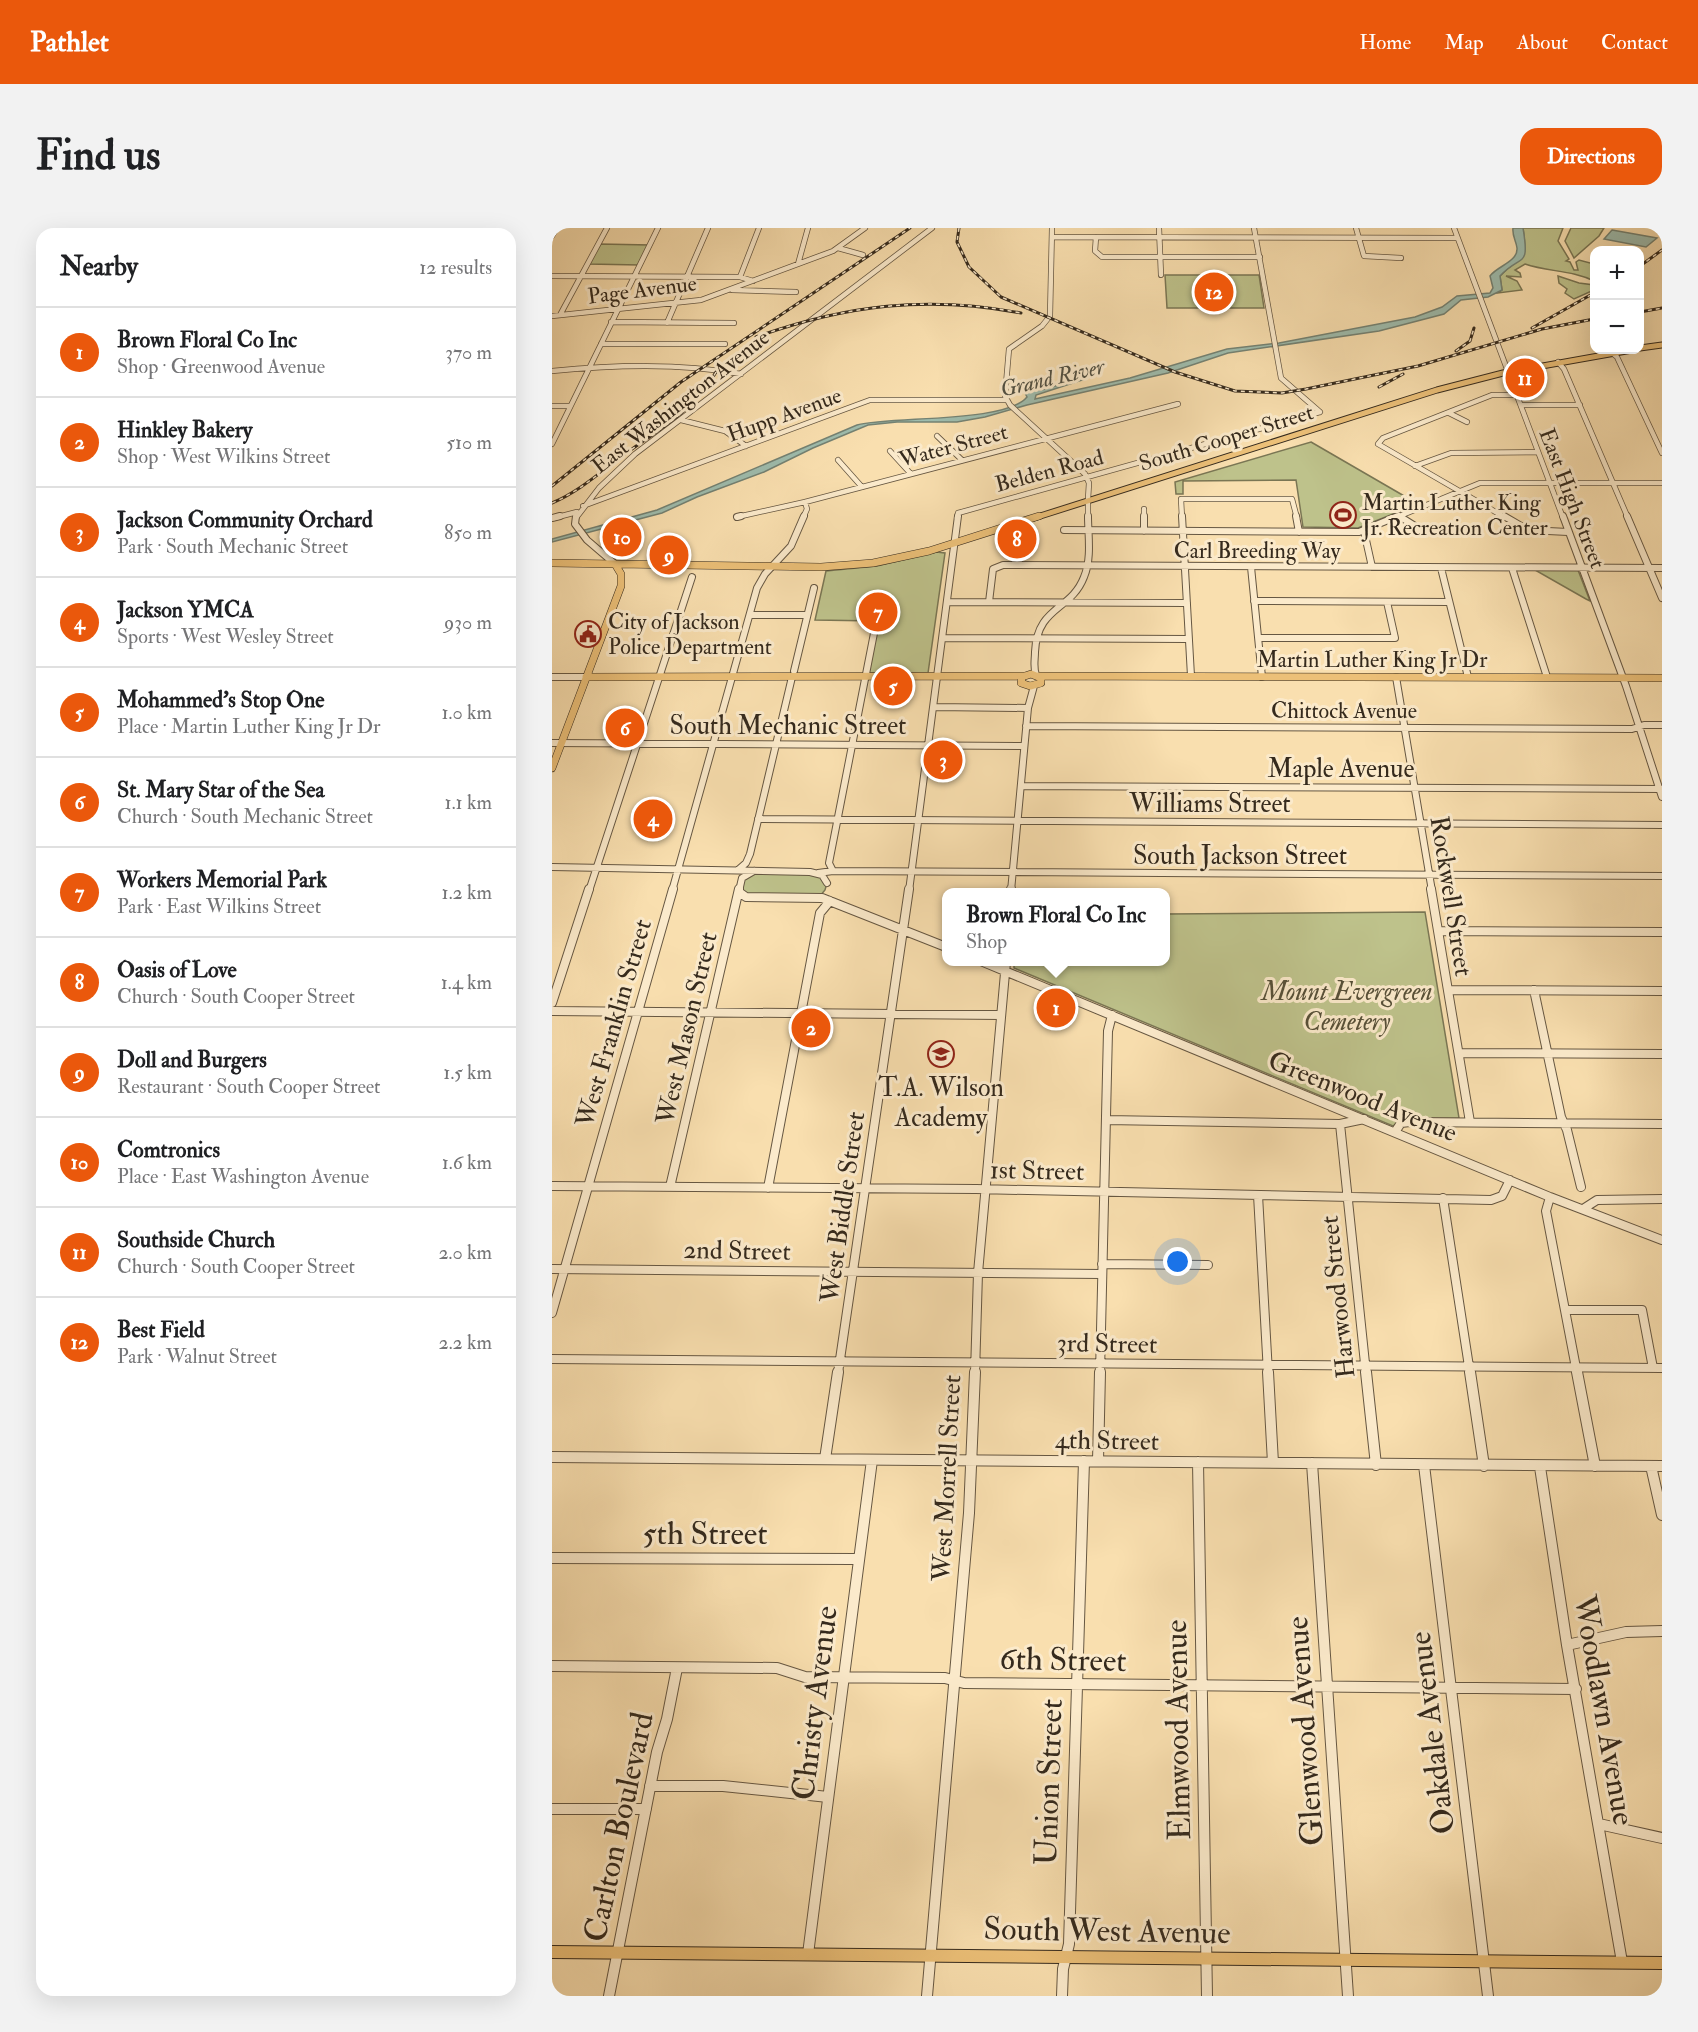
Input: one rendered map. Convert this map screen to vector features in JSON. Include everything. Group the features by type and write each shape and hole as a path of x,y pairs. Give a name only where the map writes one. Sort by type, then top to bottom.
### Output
{"main road":[{"path":"1644,347 1662,345"},
{"name":"South Cooper Street","path":"552,563 821,567 864,564 912,555 1509,373 1606,354"},
{"path":"552,768 621,586 621,574 615,564"},
{"path":"586,677 732,677 793,674 866,677 981,676 1037,680"},
{"name":"Martin Luther King Jr Dr","path":"1037,680 1081,676 1662,678"},
{"path":"1024,680 1037,680"},
{"name":"South West Avenue","path":"552,1952 1662,1962"}],"street":[{"path":"552,236 557,228"},
{"path":"560,315 608,228"},
{"path":"552,444 554,434 658,228"},
{"path":"667,323 708,228"},
{"path":"740,277 759,228"},
{"path":"798,264 808,228"},
{"name":"Page Avenue","path":"552,316 701,300 838,248 865,228"},
{"name":"East Washington Avenue","path":"579,509 630,459 932,228"},
{"path":"1011,888 1028,705 1037,680 1034,669 1035,639 1040,623 1081,583 1087,566 1087,476 1006,400 1009,349 1014,343 1043,326 1050,316 1053,228"},
{"path":"1159,228 1161,275"},
{"path":"1096,237 1095,250 1102,256 1260,257 1254,228"},
{"path":"1356,228 1362,253 1366,257 1401,258"},
{"name":"East High Street","path":"1454,228 1479,300 1509,373 1623,678 1662,797"},
{"path":"1052,237 1457,238"},
{"path":"838,248 863,255"},
{"name":"Belden Road","path":"960,512 1320,412 1283,381 1275,349 1260,257"},
{"path":"552,276 740,277 753,281"},
{"path":"730,290 796,292"},
{"path":"611,322 734,323"},
{"path":"601,344 725,344"},
{"path":"1613,354 1617,357 1662,453"},
{"path":"1558,362 1564,369 1580,405 1662,598"},
{"path":"552,371 589,367 704,367 741,374"},
{"path":"1517,394 1492,395 1378,442 1382,448 1531,532 1568,532"},
{"name":"Hupp Avenue","path":"552,518 870,400 1006,400"},
{"name":"Water Street","path":"737,517 804,502 1178,404"},
{"path":"1521,405 1580,405"},
{"path":"552,406 570,406"},
{"path":"1449,413 1467,422"},
{"path":"681,420 725,430 746,446"},
{"path":"937,436 962,460"},
{"path":"890,451 911,474"},
{"path":"1415,466 1451,453 1539,452"},
{"path":"838,460 862,487"},
{"path":"1064,530 1364,531 1459,491 1486,483 1662,483"},
{"path":"1191,676 1182,499 1293,500 1299,532"},
{"name":"West Franklin Street","path":"552,1313 760,582 798,535 807,509 804,502"},
{"path":"579,509 574,520 578,530 615,564"},
{"path":"1144,509 1144,531"},
{"name":"West Biddle Street","path":"825,1459 903,930 960,512"},
{"path":"1399,516 1426,533"},
{"path":"1364,531 1372,567"},
{"name":"Carl Breeding Way","path":"990,602 992,574 996,566 1662,568"},
{"path":"1251,567 1262,676"},
{"path":"1441,568 1468,677"},
{"path":"1512,568 1547,677"},
{"path":"552,1003 692,577"},
{"path":"754,871 742,878 738,870 748,858 814,588"},
{"path":"1254,601 1449,602"},
{"path":"947,602 1186,603"},
{"path":"1259,638 1395,638 1387,602"},
{"path":"750,615 807,615"},
{"path":"813,898 820,896 833,871 829,863 876,623"},
{"path":"943,638 1189,639"},
{"path":"1028,705 1024,680 1034,649"},
{"path":"552,677 586,677"},
{"name":"Rockwell Street","path":"1396,677 1470,1122"},
{"path":"934,707 1028,705"},
{"name":"Chittock Avenue","path":"1026,726 1405,728 1662,725"},
{"name":"South Mechanic Street","path":"552,743 1024,746"},
{"name":"Maple Avenue","path":"1021,786 1661,789"},
{"name":"Williams Street","path":"758,819 1662,825"},
{"name":"South Jackson Street","path":"552,867 678,868 818,873 833,871 1662,876"},
{"path":"818,873 826,886 826,896 830,901"},
{"name":"West Mason Street","path":"670,1188 742,878"},
{"path":"739,892 746,897"},
{"path":"737,902 746,897 813,898 830,901 942,945"},
{"path":"768,1188 821,911 830,901"},
{"path":"1438,931 1662,932"},
{"name":"West Morrell Street","path":"927,1996 973,1460 978,1273 1005,966"},
{"name":"Greenwood Avenue","path":"1005,966 1112,1015 1550,1197 1662,1240"},
{"path":"1448,990 1662,991"},
{"path":"1534,990 1561,1117 1581,1187"},
{"path":"552,1011 1001,1015"},
{"path":"1098,1461 1108,1031 1112,1015"},
{"path":"1459,1053 1662,1054"},
{"path":"1106,1120 1340,1124 1364,1119"},
{"path":"1395,1132 1397,1126 1406,1122 1662,1124"},
{"name":"Harwood Street","path":"1340,1124 1376,1465"},
{"name":"1st Street","path":"552,1186 865,1188 1497,1198 1502,1196 1510,1180"},
{"path":"1258,1195 1273,1463"},
{"path":"1550,1197 1546,1211 1594,1466"},
{"path":"1443,1198 1484,1466"},
{"path":"1583,1209 1597,1200 1662,1199"},
{"path":"1102,1264 1208,1265"},
{"name":"2nd Street","path":"552,1269 1102,1274"},
{"path":"1565,1310 1642,1310 1658,1368"},
{"name":"3rd Street","path":"552,1359 1658,1368"},
{"name":"4th Street","path":"552,1457 1540,1467 1662,1466"},
{"name":"Christy Avenue","path":"808,1954 872,1460"},
{"name":"Union Street","path":"1062,1996 1066,1956 1084,1461"},
{"name":"Elmwood Avenue","path":"1198,1462 1207,1996"},
{"name":"Glenwood Avenue","path":"1312,1463 1348,1996"},
{"name":"Oakdale Avenue","path":"1424,1465 1488,1996"},
{"path":"1650,1466 1662,1515"},
{"name":"Woodlawn Avenue","path":"1540,1467 1567,1645 1622,1962"},
{"name":"5th Street","path":"552,1558 858,1559"},
{"path":"1567,1645 1646,1628 1662,1631"},
{"name":"6th Street","path":"552,1666 777,1668 805,1677 945,1678 964,1683 1576,1689"},
{"name":"Carlton Boulevard","path":"609,1996 677,1668"},
{"path":"651,1786 723,1786 828,1797"},
{"path":"552,1809 646,1809"},
{"path":"1599,1824 1662,1838"}],"green space":[{"path":"1523,228 1563,228 1558,241 1569,259 1566,261 1570,262 1574,270 1578,270 1576,262 1579,260 1590,263 1590,279 1525,264 1515,270 1520,273 1521,277 1506,276 1517,281 1522,290 1498,293 1502,290 1500,276 1524,255"},
{"path":"1571,228 1604,228 1599,236 1574,258 1565,241"},
{"path":"599,244 650,245 640,265 588,264"},
{"path":"1165,275 1259,275 1264,308 1167,308"},
{"path":"1558,276 1590,284 1590,292 1574,299 1565,293 1567,289 1559,283"},
{"path":"1311,442 1418,504 1358,528 1303,527 1296,480 1183,481 1183,494 1176,494 1175,482"},
{"path":"936,552 945,553 928,673 869,673 877,621 815,620 826,571 877,566"},
{"path":"1535,570 1578,570 1590,601 1586,599"},
{"path":"750,872 814,872 827,883 820,896 742,896 742,878"},
{"name":"Mount Evergreen Cemetery","path":"1425,912 1459,1118 1402,1119 1393,1126 1014,968 1014,966 1170,966 1170,914"}],"shaded area":[{"name":"Grand River","path":"1513,228 1523,228 1524,256 1500,276 1502,290 1488,297 1461,300 1444,314 1379,331 1228,353 1168,373 1027,405 985,417 957,422 897,422 868,425 764,472 662,513 552,542 552,539 657,510 857,425 997,411 1015,405 1027,397 1025,393 1050,388 1074,379 1084,377 1085,379 1036,395 1035,399 1130,378 1227,349 1279,343 1415,317 1442,307 1457,296 1490,293 1493,288 1490,276 1511,260 1516,253"},
{"path":"1612,230 1657,238 1646,247 1604,239"}],"railway":[{"path":"552,486 681,382 910,228"},
{"path":"959,228 957,242 969,267 1001,297 1175,372 1235,391 1282,393 1306,389 1418,366 1542,329 1590,320"},
{"path":"1644,263 1662,250"},
{"path":"1532,328 1590,295"},
{"path":"756,337 822,317 887,306 953,305 1021,313"},
{"path":"1644,311 1662,308"},
{"path":"1456,351 1470,341 1474,328"},
{"path":"552,503 579,488 686,409 707,386 716,372"},
{"path":"1379,387 1403,374"}],"place":[{"name":"Best Field","path":"1214,292"},
{"name":"Southside Church","path":"1525,378"},
{"name":"Martin Luther King Jr. Recreation Center","path":"1343,515"},
{"name":"Comtronics","path":"622,537"},
{"name":"Oasis of Love","path":"1017,539"},
{"name":"Doll and Burgers","path":"669,555"},
{"name":"Workers Memorial Park","path":"878,612"},
{"name":"City of Jackson Police Department","path":"588,634"},
{"name":"Mohammed's Stop One","path":"893,686"},
{"name":"St. Mary Star of the Sea","path":"625,728"},
{"name":"Jackson Community Orchard","path":"943,760"},
{"name":"Jackson YMCA","path":"653,819"},
{"name":"Brown Floral Co Inc","path":"1056,1008"},
{"name":"Hinkley Bakery","path":"811,1028"},
{"name":"T.A. Wilson Academy","path":"941,1054"}]}
